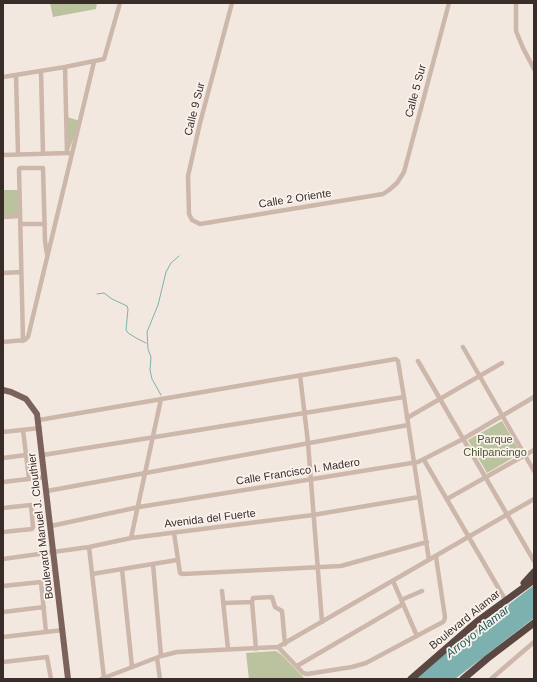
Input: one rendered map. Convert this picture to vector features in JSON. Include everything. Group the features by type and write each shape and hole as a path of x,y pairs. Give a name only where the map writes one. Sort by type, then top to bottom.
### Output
{"highway":[{"path":"513,596 534,572"},
{"name":"Boulevard Alamar","path":"411,679 479,620 534,580"},
{"path":"463,679 534,623"}],"main road":[{"name":"Boulevard Manuel J. Clouthier","path":"3,390 11,392 26,400 35,409 40,428 68,679"}],"street":[{"path":"3,77 102,60 105,58 120,3"},
{"name":"Calle 9 Sur","path":"192,220 189,214 188,176 200,123 232,3"},
{"name":"Calle 5 Sur","path":"397,183 405,168 449,3"},
{"path":"516,3 516,31 534,69"},
{"path":"3,342 24,341 28,337 94,62"},
{"path":"65,67 66,153"},
{"path":"41,71 43,154"},
{"path":"16,75 18,154"},
{"path":"3,155 72,153"},
{"path":"24,341 19,168 42,168 45,245 48,256"},
{"name":"Calle 2 Oriente","path":"192,220 200,224 383,194 397,183"},
{"path":"3,217 20,216"},
{"path":"20,224 45,224"},
{"path":"3,272 21,272"},
{"path":"463,347 534,471"},
{"path":"38,420 396,359 398,361 404,397 429,560"},
{"path":"418,360 534,561"},
{"path":"407,418 502,363"},
{"path":"300,375 308,443 322,622"},
{"path":"43,455 404,397"},
{"name":"Calle Francisco I. Madero","path":"51,526 139,507 414,463 424,460 463,439 534,397"},
{"path":"131,538 139,507 161,399"},
{"path":"47,491 408,425"},
{"path":"3,432 40,428"},
{"path":"23,430 29,479"},
{"path":"447,499 534,450"},
{"path":"3,458 26,456"},
{"path":"424,460 506,601"},
{"path":"3,482 45,477"},
{"name":"Avenida del Fuerte","path":"3,559 54,553 131,538 314,515 419,497"},
{"path":"89,547 103,678 159,657 177,652 278,647 393,582 534,499"},
{"path":"3,508 31,505 33,528 3,532"},
{"path":"174,533 181,574 347,565 427,542"},
{"path":"278,647 304,673 307,674 352,667 366,663 444,621 445,617 436,556"},
{"path":"92,574 178,560"},
{"path":"153,564 160,679"},
{"path":"122,569 132,667"},
{"path":"3,586 41,582 46,632"},
{"path":"393,582 417,636"},
{"path":"222,591 228,649"},
{"path":"297,666 402,602 422,592"},
{"path":"256,649 252,602 253,598 272,597 275,607 282,611 285,644"},
{"path":"224,603 252,602"},
{"path":"3,612 44,607"},
{"path":"3,637 63,630"},
{"path":"491,679 534,642"},
{"path":"3,662 47,657 51,679"}],"green space":[{"path":"50,3 97,3 96,9 53,17"},
{"path":"67,117 80,121 68,153"},
{"path":"3,190 19,190 19,216 3,216"},
{"name":"Parque Chilpancingo","path":"502,421 521,453 487,473 468,440"},
{"path":"276,651 282,655 305,679 249,679 246,653"}],"water":[{"name":"Arroyo Alamar","path":"534,585 534,618 455,679 415,679 429,666"}],"waterway":[{"path":"161,395 152,379 150,370 151,357 148,349 147,332 158,305 166,272 171,263 179,256"},
{"path":"97,294 104,293 112,299 127,306 126,330 128,333 146,343"}]}
